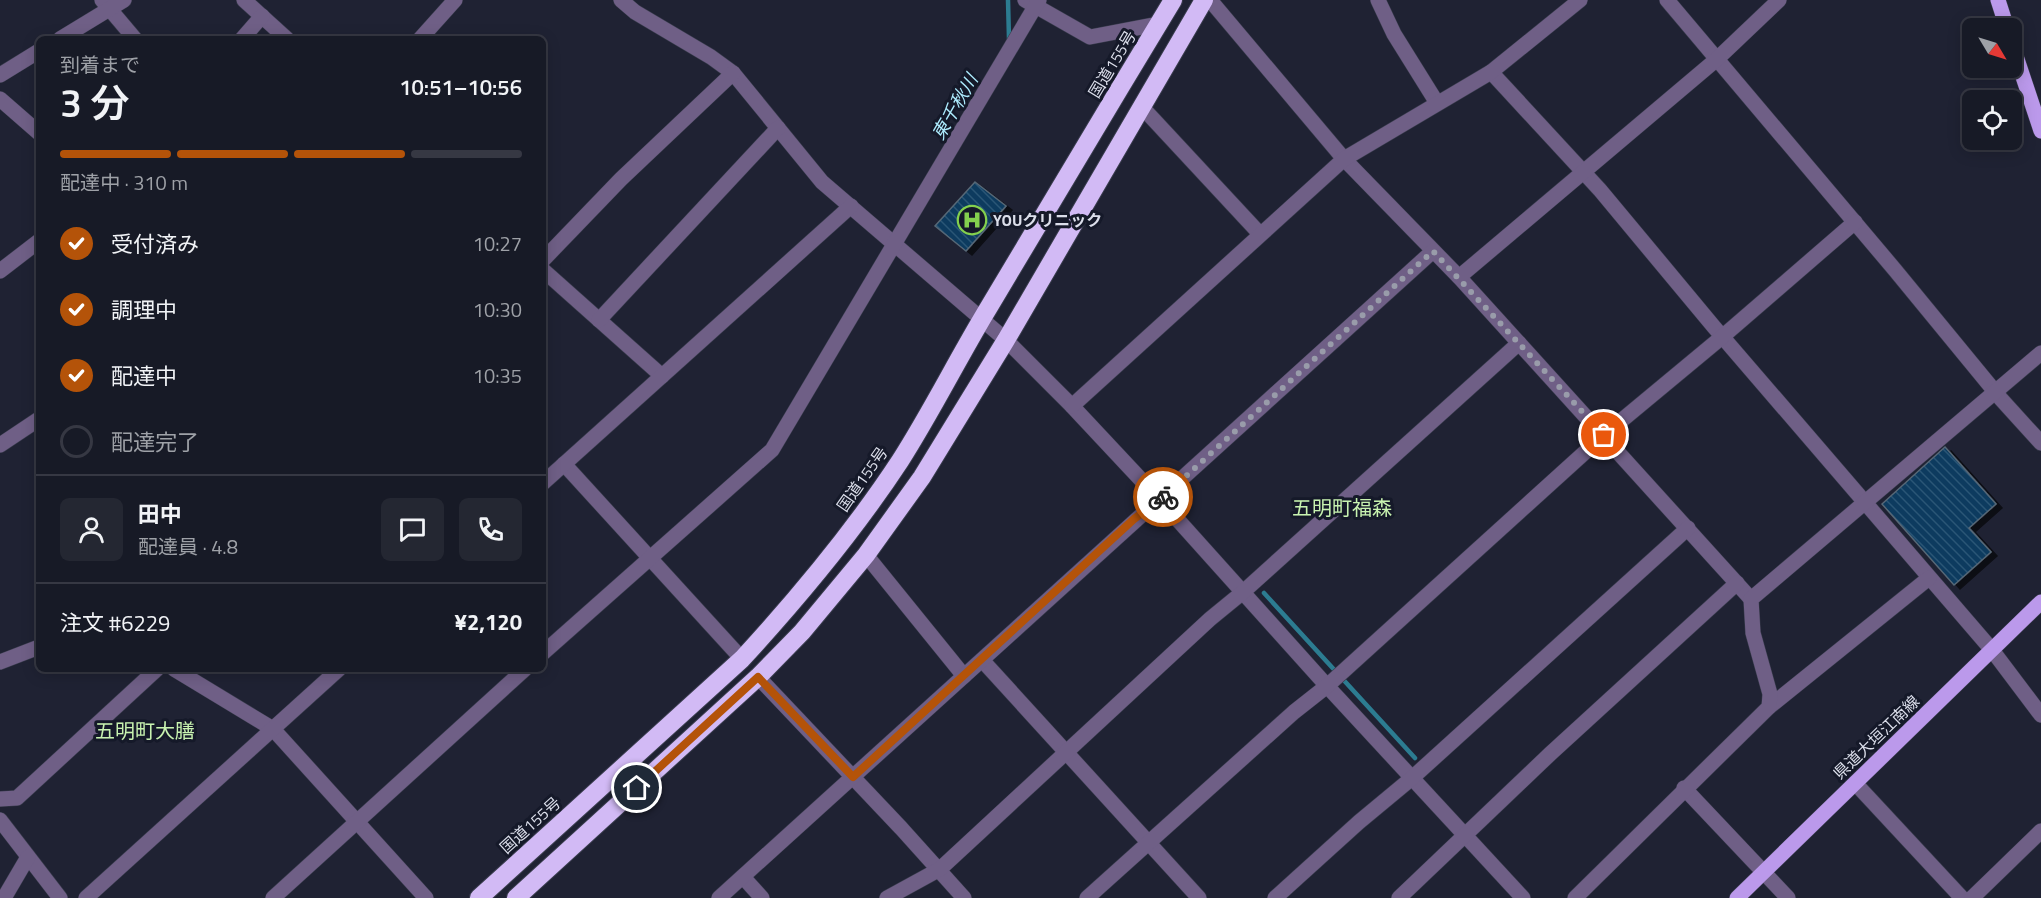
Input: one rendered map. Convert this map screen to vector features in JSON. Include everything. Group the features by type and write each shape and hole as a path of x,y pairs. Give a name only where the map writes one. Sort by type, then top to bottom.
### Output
{"highway":[{"name":"国道155号","path":"479,898 742,659 840,543 899,461 937,400 982,319 1173,0"},
{"path":"516,898 758,677 802,632 866,555 922,477 1006,340 1204,0"}],"main road":[{"path":"1998,0 2004,18"},
{"path":"2022,74 2041,131"},
{"name":"県道大垣江南線","path":"1737,898 2041,602"}],"street":[{"path":"64,36 106,4 124,0"},
{"path":"244,0 284,36"},
{"path":"423,36 455,0"},
{"path":"621,0 635,12 711,57 733,73 822,182 1006,340 1160,500 1327,686 1523,898"},
{"path":"1210,0 1344,159 1459,277 1751,599 1753,633 1770,694 1769,707"},
{"path":"1378,0 1394,34 1437,103"},
{"path":"1072,406 1344,159 1491,72 1580,0"},
{"path":"1667,0 1995,392 2041,443"},
{"path":"1459,277 1717,59 1779,0"},
{"path":"546,650 772,450 1033,2 1090,37 1158,24"},
{"path":"106,4 133,36"},
{"path":"245,36 262,16"},
{"path":"0,75 36,53"},
{"path":"1491,72 1582,171 1722,337 1866,502 1992,650 2041,715"},
{"path":"546,257 621,179 733,73"},
{"path":"0,99 36,130"},
{"path":"1141,106 1260,234"},
{"path":"600,320 778,128"},
{"path":"546,480 851,206"},
{"path":"1087,898 1294,712 1327,686 1604,435 1855,222"},
{"path":"0,271 36,244"},
{"path":"719,898 1134,519 1160,500 1433,251"},
{"path":"546,273 662,376"},
{"path":"887,898 940,870 1210,619 1243,592 1519,343"},
{"path":"1751,599 2041,353"},
{"path":"0,445 36,421"},
{"path":"564,464 742,659"},
{"path":"1275,898 1359,822 1412,778 1688,528"},
{"path":"866,555 964,676"},
{"path":"1575,898 1684,788 1769,707 1929,578"},
{"path":"1399,898 1737,583"},
{"path":"0,662 36,648"},
{"path":"982,660 1199,898"},
{"path":"0,799 17,798 154,672"},
{"path":"179,672 273,729 426,898"},
{"path":"86,898 336,672"},
{"path":"273,898 522,672"},
{"path":"758,677 964,898"},
{"path":"1855,783 1962,898"},
{"path":"1684,788 1788,898"},
{"path":"0,820 60,898"},
{"path":"1972,898 2041,831"},
{"path":"4,898 28,857"},
{"path":"743,877 762,898"}],"building":[{"path":"975,182 1006,206 966,251 935,226"},
{"path":"1945,447 1996,504 1969,528 1991,552 1954,585 1882,504"}],"waterway":[{"name":"東千秋川","path":"1008,0 1009,39"},
{"path":"1264,593 1415,758"}],"way so far":[{"path":"1163,497 1433,251 1604,435"}],"place":[{"name":"YOUクリニック","path":"972,220"}],"district":[{"name":"五明町福森","path":"1342,508"},
{"name":"五明町大膳","path":"145,731"}],"route":[{"path":"637,788 758,677 853,777 1134,519 1163,497"}]}
